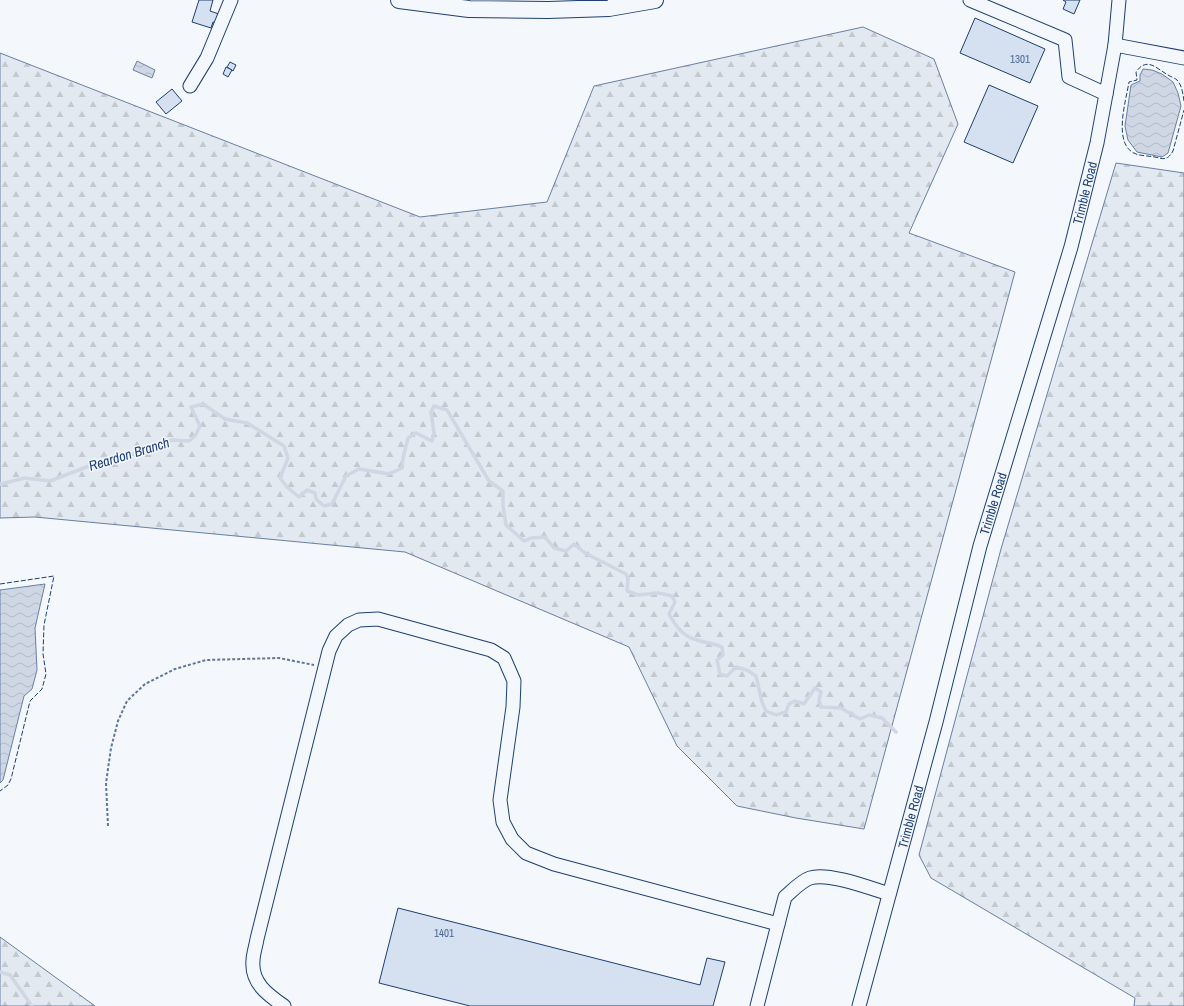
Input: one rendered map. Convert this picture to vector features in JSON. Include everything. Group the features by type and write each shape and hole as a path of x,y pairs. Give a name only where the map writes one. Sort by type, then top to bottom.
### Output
{"main road":[{"path":"399,0 433,5 486,5 548,10 608,8 655,0"}],"street":[{"path":"190,86 207,58 231,0"},
{"path":"970,0 1065,40 1069,77 1106,94"},
{"name":"Trimble Road","path":"859,1006 936,722 980,546 1071,247 1097,143 1116,45 1118,0"},
{"path":"1116,45 1184,58"},
{"path":"284,1006 268,995 258,983 254,973 253,962 257,939 329,651 336,636 348,625 359,620 378,619 491,650 504,658 514,681 513,707 500,800 503,822 512,839 526,853 554,864 778,924"},
{"path":"757,1006 785,897 796,887 810,878 830,877 889,894"}],"path":[{"path":"108,826 106,783 110,748 118,720 127,701 145,684 175,669 206,660 279,658 325,667"}],"green space":[{"path":"863,27 934,59 958,124 909,233 1015,272 864,829 796,818 737,806 677,746 629,647 405,552 35,517 0,518 0,53 420,217 547,202 594,86"},
{"path":"1116,163 1184,173 1184,1006 1134,1006 1135,998 931,878 919,855 1001,549"},
{"path":"0,937 95,1006 0,1006"}],"water":[{"path":"137,61 155,70 152,78 133,70"},
{"path":"1143,69 1152,70 1162,74 1173,82 1178,93 1181,106 1168,153 1162,157 1137,152 1128,140 1125,126 1131,85 1140,81 1140,75"},
{"path":"45,584 35,628 37,670 32,689 24,696 3,780 0,783 0,590"}],"building":[{"path":"199,0 213,0 210,11 219,14 216,23 213,22 211,28 192,22"},
{"path":"1063,0 1080,0 1074,14 1063,9 1066,2"},
{"path":"975,18 1045,49 1030,83 960,53"},
{"path":"230,62 236,65 233,71 227,67"},
{"path":"226,67 232,70 228,77 223,74"},
{"path":"989,85 1038,106 1013,163 964,142"},
{"path":"172,89 182,101 166,114 156,102"},
{"path":"398,908 700,985 707,958 725,962 713,1006 470,1006 379,983"}],"waterway":[{"name":"Reardon Branch","path":"0,484 25,478 50,481 102,461 144,452 160,443 173,440 189,441 195,436 200,426 191,407 203,404 225,419 247,423 284,446 288,458 280,478 287,487 299,497 307,490 315,493 316,499 324,506 332,504 346,476 359,469 389,474 402,468 408,438 416,433 432,441 434,433 431,412 434,406 447,410 489,481 503,491 503,506 506,525 524,541 531,538 545,537 554,548 566,551 574,544 585,553 626,574 628,578 627,591 638,595 658,593 672,596 675,602 669,614 677,626 692,638 722,647 723,655 717,660 720,674 727,676 736,667 747,670 756,676 762,702 766,711 776,715 786,712 789,704 795,701 804,704 815,688 821,692 819,700 821,707 841,708 860,719 869,715 882,718 896,732"},
{"path":"0,972 10,975 32,1006"}],"fence":[{"path":"1184,101 1181,87 1176,79 1152,65 1148,64 1140,67 1136,72 1137,80 1129,82 1122,122 1124,142 1129,149 1138,155 1163,159 1167,158 1173,151 1184,110"},
{"path":"0,584 54,576 44,625 43,654 46,674 42,689 30,701 11,779 8,785 0,791"}]}
